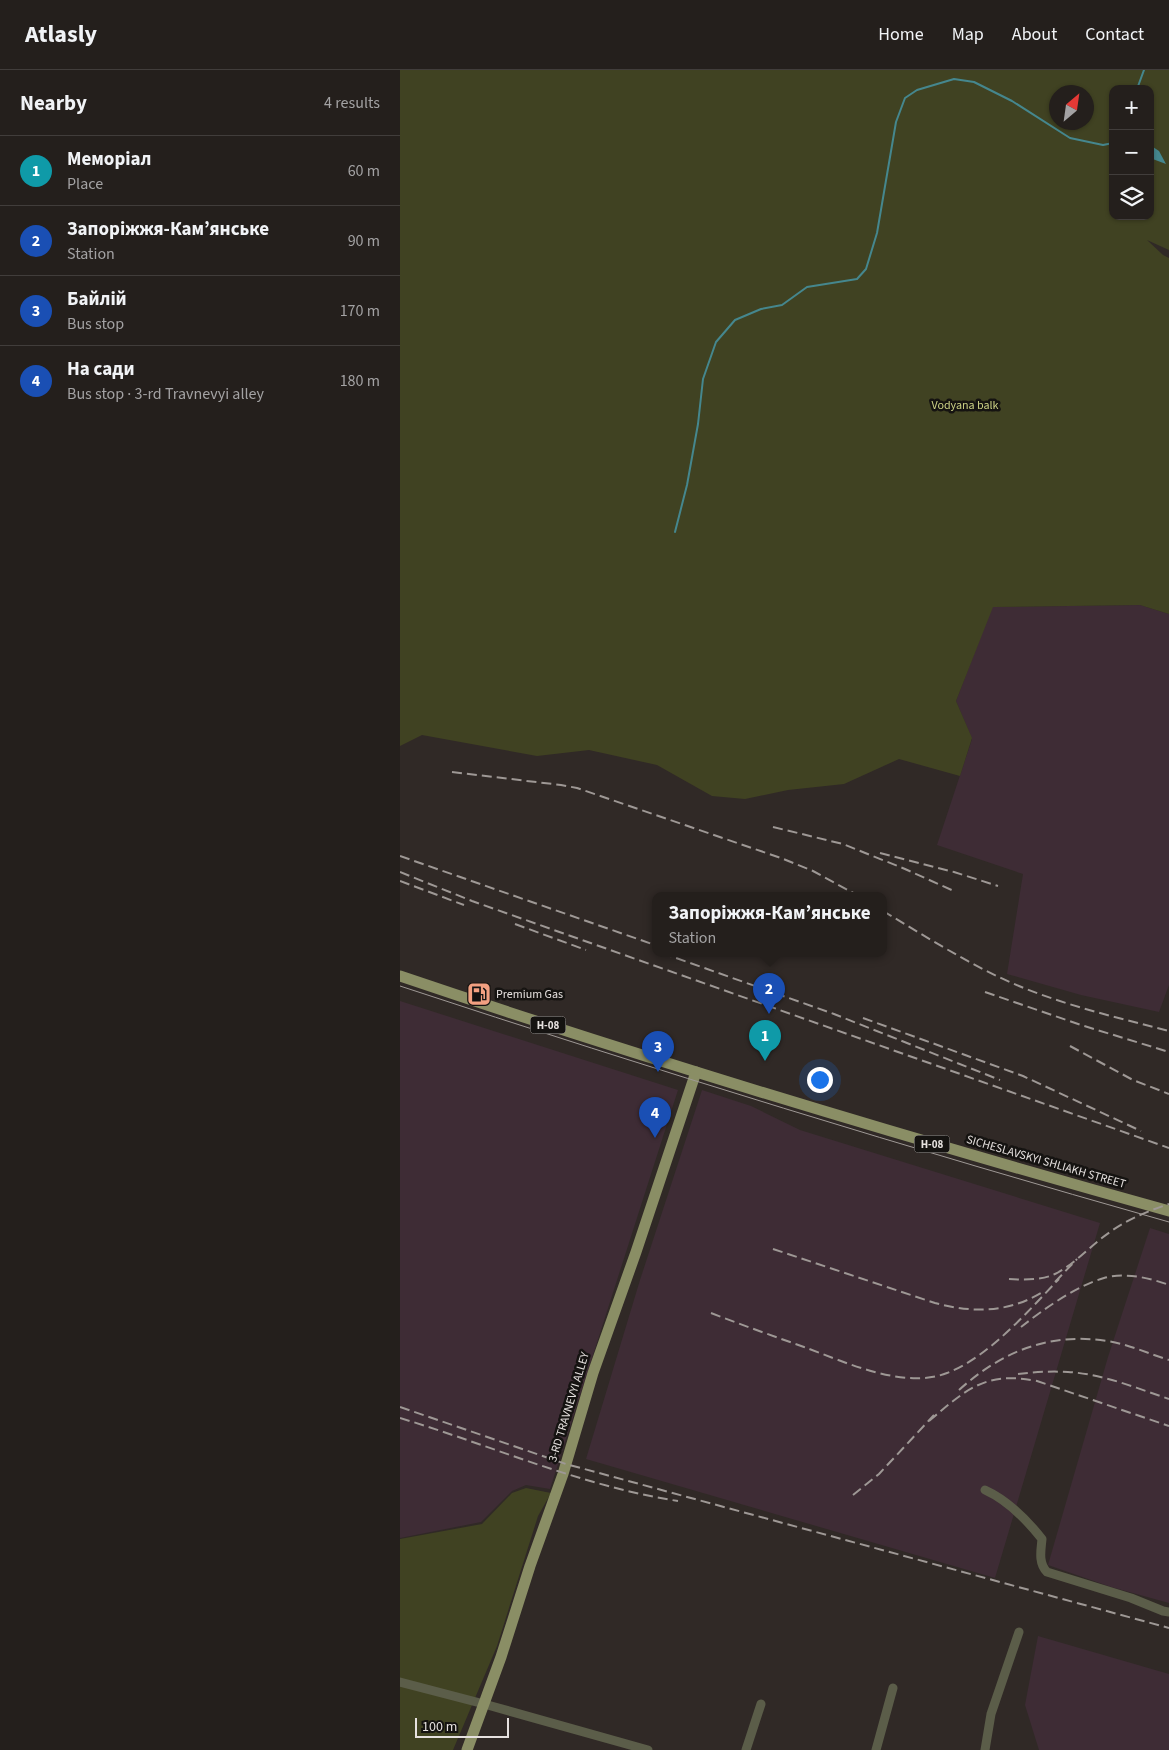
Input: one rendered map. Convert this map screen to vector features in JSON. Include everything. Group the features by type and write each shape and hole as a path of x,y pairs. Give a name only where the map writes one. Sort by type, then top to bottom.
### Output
{"main road":[{"name":"SICHESLAVSKYI SHLIAKH STREET","path":"400,976 696,1072 953,1150 1169,1211"},
{"name":"3-RD TRAVNEVYI ALLEY","path":"467,1750 501,1657 530,1566 563,1474 594,1373 696,1072"}],"street":[{"path":"985,1490 1015,1510 1042,1539 1041,1562 1047,1572 1169,1612"},
{"path":"986,1750 991,1714 1019,1632"},
{"path":"400,1682 484,1704 616,1746 648,1750"},
{"path":"876,1750 893,1688"},
{"path":"746,1750 760,1704"}],"shaded area":[{"path":"1140,605 1169,614 1169,985 1159,1012 1081,995 1007,974 1023,874 937,845 972,739 956,701 992,607"},
{"path":"400,1001 678,1090 550,1489 526,1485 512,1491 481,1522 400,1538"},
{"path":"702,1090 751,1106 800,1130 1100,1223 995,1578 586,1459 640,1280"},
{"path":"1150,1228 1169,1234 1169,1603 1111,1587 1048,1565 1108,1357"},
{"path":"1038,1636 1169,1674 1169,1750 1039,1750 1025,1705"}],"green space":[{"name":"Vodyana balk","path":"400,70 1169,70 1169,250 1147,240 1169,258 1169,614 1140,605 993,607 956,701 972,738 960,776 899,759 844,784 788,790 745,799 712,796 657,765 589,750 537,756 422,735 400,746"},
{"path":"526,1488 551,1493 538,1516 497,1646 453,1750 400,1750 400,1539 482,1524 512,1493"}],"water":[{"path":"1154,148 1159,151 1166,164 1154,160"}],"waterway":[{"path":"1138,85 1144,70"},
{"path":"675,532 687,485 698,424 703,379 716,342 735,320 761,309 782,305 807,287 857,279 866,269 877,233 896,122 905,98 917,90 954,79 974,82 1012,101 1070,138 1103,145 1109,144"}],"tram line":[{"path":"400,986 783,1108 1169,1222"}],"railway":[{"path":"452,772 577,788 781,858 813,871 852,892"},
{"path":"773,827 843,844 956,892"},
{"path":"880,853 954,872 998,886"},
{"path":"400,856 652,944"},
{"path":"400,872 472,901 1169,1148"},
{"path":"400,881 464,905"},
{"path":"887,913 966,960 1019,986 1074,1006 1169,1031"},
{"path":"515,924 586,950"},
{"path":"673,957 834,1014 1000,1080"},
{"path":"985,992 1081,1025 1169,1052"},
{"path":"863,1018 1023,1076 1141,1131"},
{"path":"1070,1046 1133,1080 1169,1094"},
{"path":"1009,1279 1039,1278 1055,1274 1117,1227 1138,1216 1169,1204"},
{"path":"773,1249 949,1306 976,1310 1002,1308 1028,1300 1041,1293"},
{"path":"1055,1282 1077,1259"},
{"path":"1021,1327 1071,1292 1104,1278 1112,1276 1137,1277 1169,1285"},
{"path":"711,1313 875,1372 912,1378 930,1377 947,1373 963,1366 993,1345 1059,1279"},
{"path":"959,1390 992,1365 1009,1355 1027,1348 1065,1340 1086,1339 1115,1342 1169,1360"},
{"path":"1018,1374 1036,1372 1081,1373 1119,1382 1169,1399"},
{"path":"929,1421 955,1400 978,1385 990,1381 1019,1379 1037,1381 1169,1426"},
{"path":"400,1407 566,1464 1169,1628"},
{"path":"853,1495 879,1474 934,1415"},
{"path":"400,1418 572,1476 607,1486 678,1501"}],"place":[{"name":"Premium Gas","path":"479,994"},
{"name":"Запоріжжя-Кам’янське","path":"769,1014"},
{"name":"Меморіал","path":"765,1061"},
{"name":"Байлій","path":"658,1072"},
{"name":"На сади","path":"655,1138"}]}
